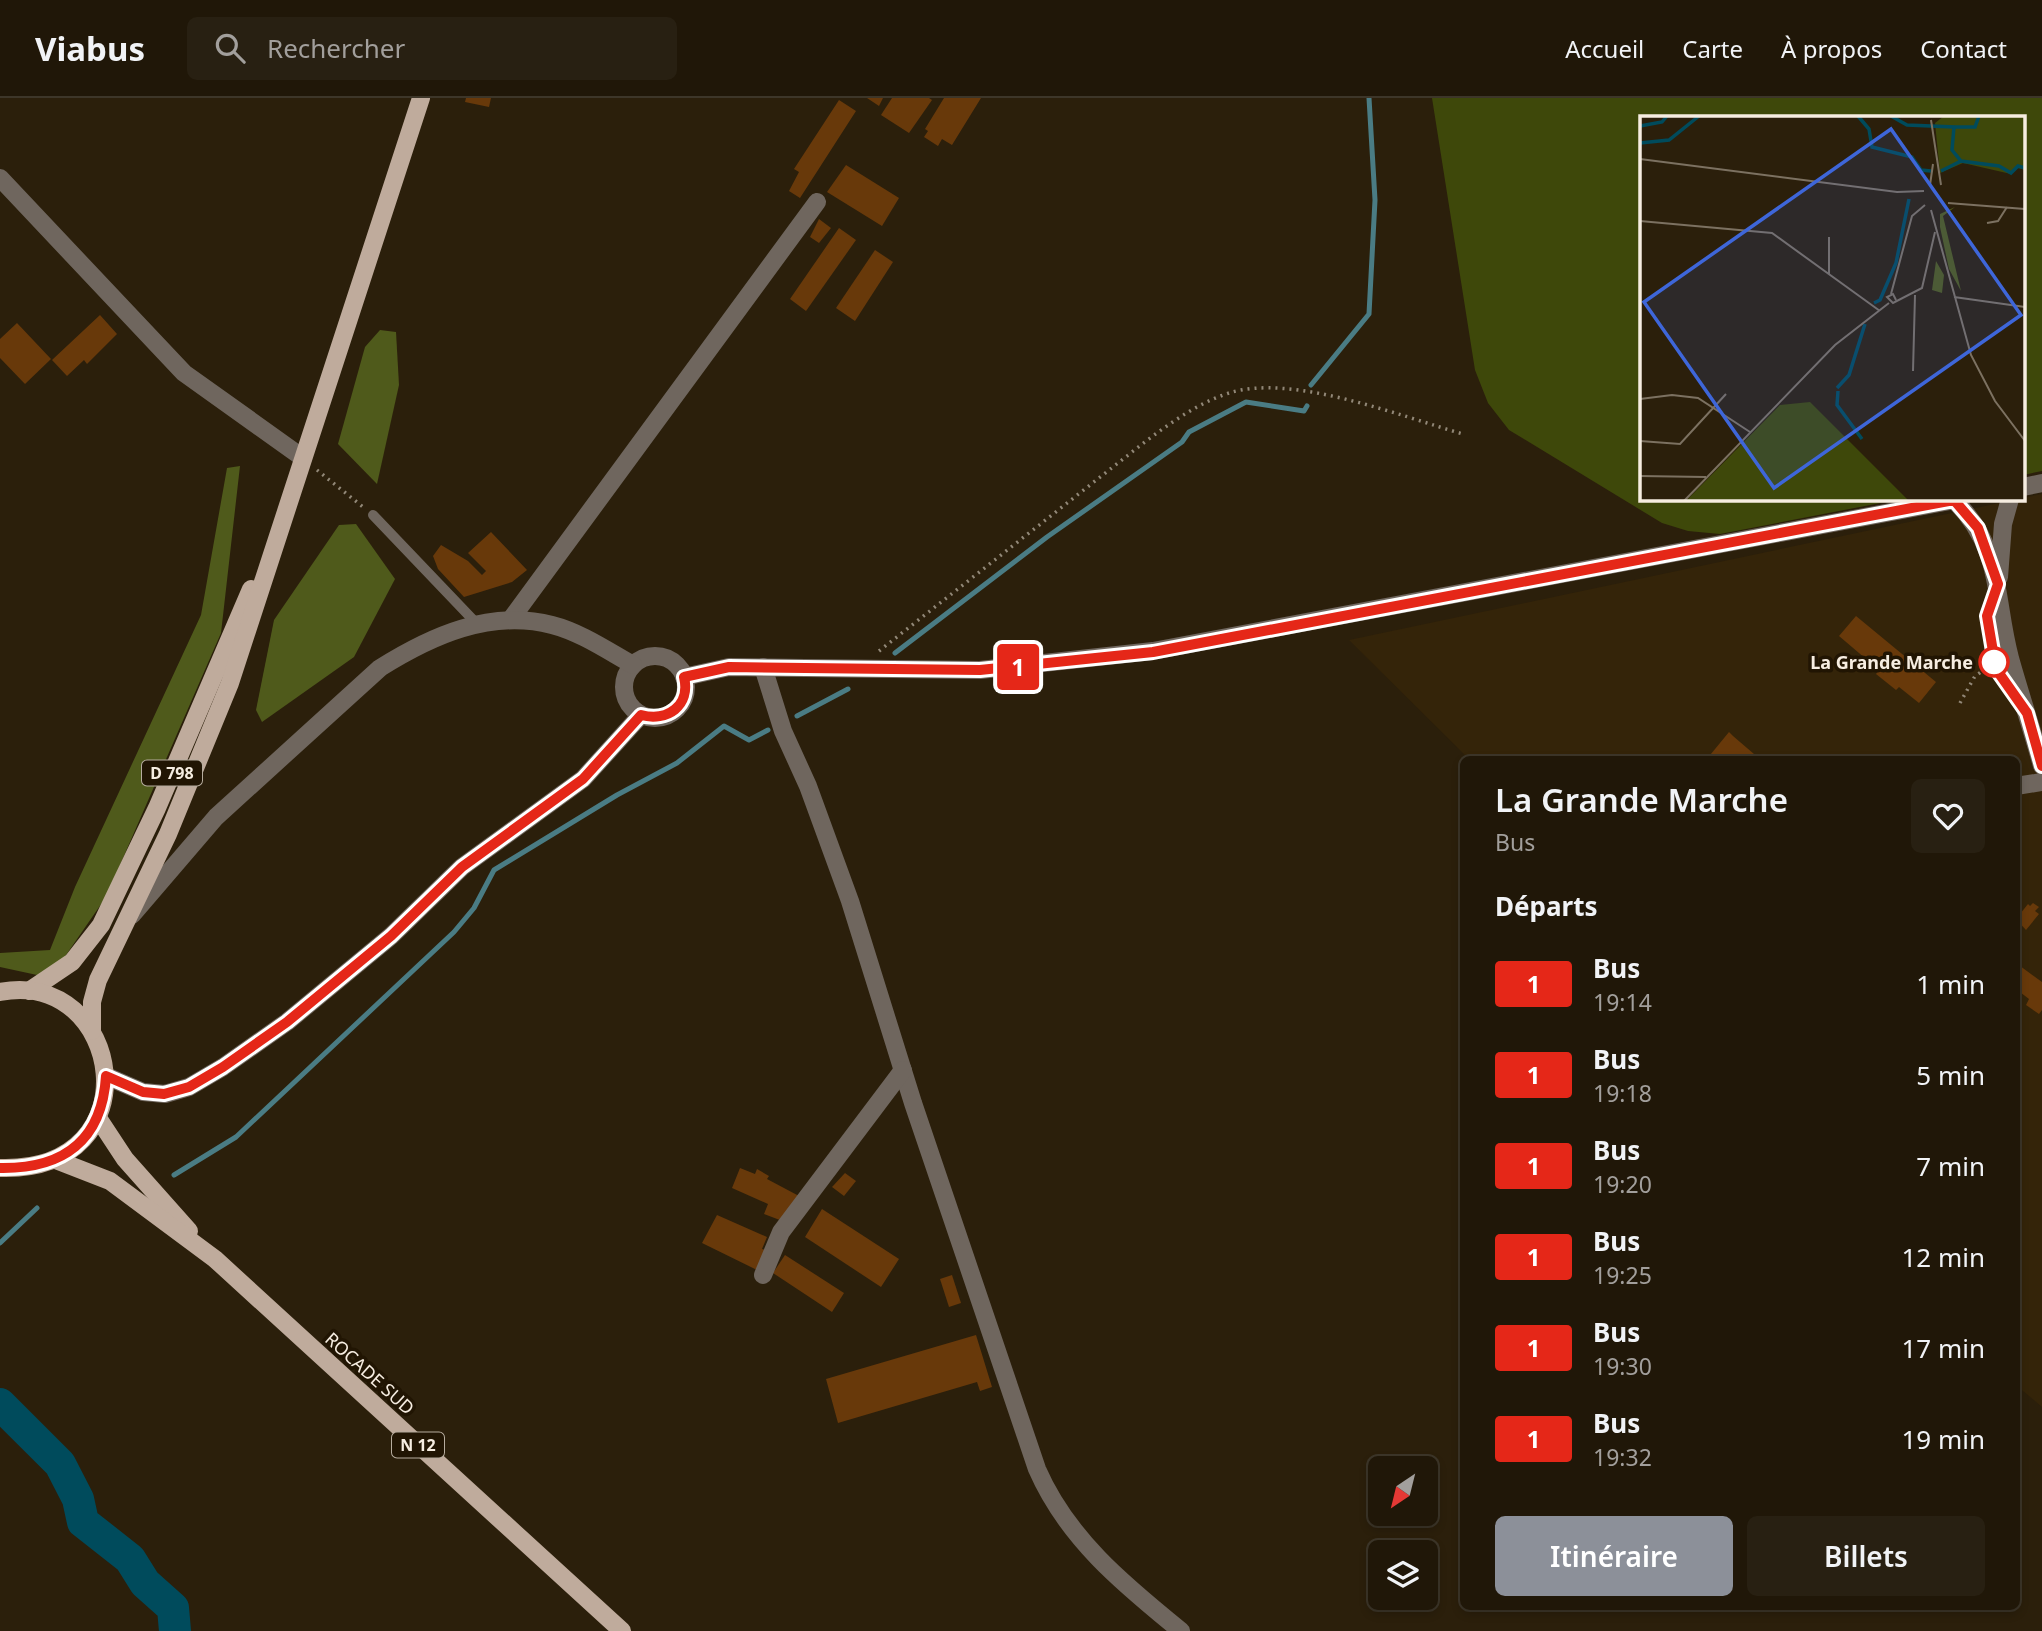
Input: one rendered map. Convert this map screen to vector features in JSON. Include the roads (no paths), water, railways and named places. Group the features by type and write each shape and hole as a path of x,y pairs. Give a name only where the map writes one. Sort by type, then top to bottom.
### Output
{"main road":[{"name":"D 798","path":"92,1031 92,1002 98,980 167,834 230,684 421,98"},
{"name":"D 798","path":"29,991 72,962 101,925 125,878 229,635 280,529"},
{"path":"0,992 29,991 53,998 75,1012 92,1031 102,1052 106,1076 105,1097 98,1118 81,1143 56,1160 29,1168 0,1168"},
{"name":"ROCADE SUD","path":"98,1118 125,1159 215,1259 622,1631"},
{"name":"ROCADE SUD","path":"56,1160 110,1181 215,1259"}],"street":[{"path":"0,178 184,373 303,458"},
{"path":"511,619 817,202"},
{"path":"2024,487 2042,483"},
{"path":"684,677 729,667 980,670 1153,652 1952,500"},
{"path":"1958,500 1978,528 1998,584 2009,655 2042,766"},
{"path":"1998,584 2003,524 2010,500"},
{"path":"123,926 216,817 380,668 446,632 511,619 553,625 633,665"},
{"path":"650,657 665,658 679,667 684,677 685,695 673,712 664,717 641,715 626,698 624,682 633,665 650,657"},
{"path":"764,667 783,731 808,786 850,901 903,1070 1026,1440 1046,1491 1063,1520 1088,1551 1181,1631"},
{"path":"106,1076 143,1092 164,1094 189,1087 223,1067 287,1022 391,936 462,867 583,779 641,715"},
{"path":"2020,785 2042,782"},
{"path":"763,1275 781,1232 903,1070"}],"lane":[{"path":"373,515 478,625"},
{"path":"1998,584 1987,616 1994,664 2027,713"}],"waterway":[{"path":"1311,385 1369,314 1375,200 1369,98"},
{"path":"895,653 1047,537 1182,442 1189,432 1246,402 1304,411 1307,406"},
{"path":"797,716 848,689"},
{"path":"174,1175 236,1137 454,932 474,908 494,870 617,795 677,763 724,726 749,740 768,730"},
{"path":"0,1243 37,1208"},
{"path":"0,1404 60,1464 78,1499 83,1522 130,1559 145,1583 173,1608 175,1631"}],"place":[{"name":"La Grande Marche","path":"1994,662"}]}
